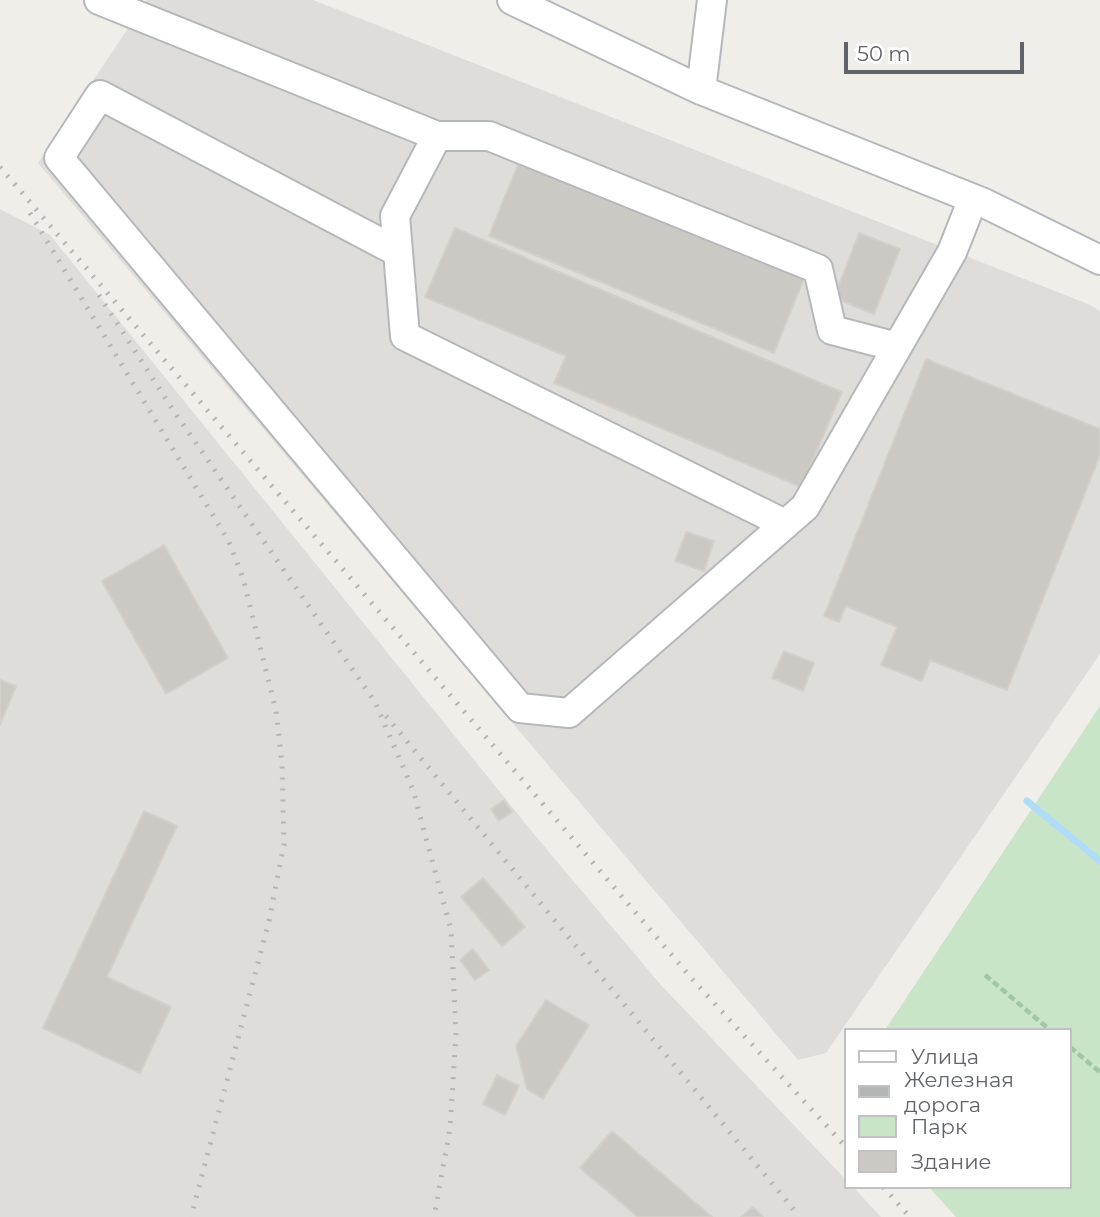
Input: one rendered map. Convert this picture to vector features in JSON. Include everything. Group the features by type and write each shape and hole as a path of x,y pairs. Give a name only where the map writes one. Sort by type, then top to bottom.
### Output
{"street":[{"path":"99,0 437,136 489,136 818,269 832,330 897,347"},
{"path":"512,0 701,90 973,199 1100,260"},
{"path":"701,90 712,0"},
{"path":"398,252 100,95 58,158 520,708 569,713 805,507 952,252 973,199"},
{"path":"437,136 395,216 405,336 785,524"}],"path":[{"path":"985,975 1048,1028"},
{"path":"1072,1049 1100,1072"}],"shaded area":[{"path":"147,0 313,0 1100,311 1100,654 826,1053 798,1060 38,163"},
{"path":"0,209 50,235 538,839 660,984 844,1178 844,1189 855,1189 881,1217 0,1217"}],"green space":[{"path":"1100,706 1100,1217 956,1217 931,1189 1072,1189 1072,1028 886,1028"}],"building":[{"path":"520,159 805,276 774,353 489,236"},
{"path":"455,228 842,392 801,487 554,383 566,356 425,297"},
{"path":"859,233 900,249 874,314 834,298"},
{"path":"926,359 1100,429 1100,455 1007,690 930,660 922,681 881,665 897,627 846,606 839,622 824,616"},
{"path":"686,532 714,541 704,571 675,561"},
{"path":"164,545 228,658 166,694 102,581"},
{"path":"784,651 814,663 803,691 772,678"},
{"path":"0,680 16,686 0,725"},
{"path":"504,800 512,812 499,821 491,809"},
{"path":"144,811 177,826 107,977 171,1007 140,1073 43,1028"},
{"path":"483,878 525,927 502,946 461,897"},
{"path":"473,949 489,970 475,980 460,960"},
{"path":"546,1000 589,1025 543,1099 527,1089 516,1046"},
{"path":"497,1075 519,1086 505,1115 483,1104"},
{"path":"612,1131 712,1217 638,1217 580,1168"},
{"path":"753,1207 763,1217 741,1217"}],"waterway":[{"path":"1027,801 1100,861"}],"railway":[{"path":"0,167 693,980 844,1145"},
{"path":"30,213 229,542 243,578 276,711 282,763 284,844 269,921 191,1217"},
{"path":"99,295 171,407 375,702 413,790 451,930 456,1033 450,1129 434,1217"},
{"path":"386,716 794,1210"},
{"path":"885,1189 910,1217"}]}
